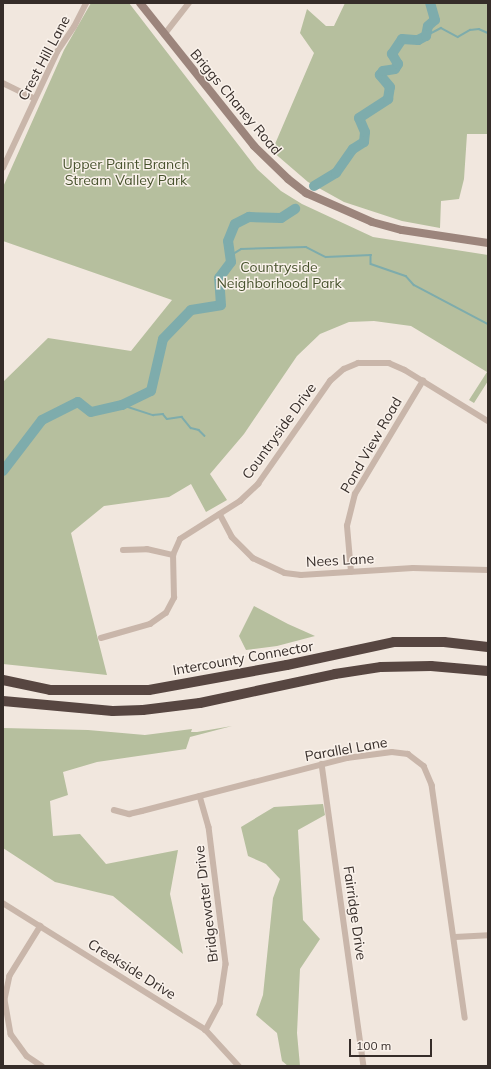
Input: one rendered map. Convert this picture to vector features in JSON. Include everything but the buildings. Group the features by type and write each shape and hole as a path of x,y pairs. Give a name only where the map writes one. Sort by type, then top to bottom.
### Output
{"highway":[{"name":"Intercounty Connector","path":"3,680 50,690 149,690 394,642 444,642 488,647"},
{"path":"3,701 105,710 143,710 200,703 335,674 381,667 431,666 488,671"}],"main road":[{"name":"Briggs Chaney Road","path":"140,3 254,146 288,179 306,192 372,222 402,230 488,244"}],"street":[{"name":"Crest Hill Lane","path":"3,168 34,98 57,52 74,28 86,3"},
{"path":"164,35 189,3"},
{"path":"3,83 34,98"},
{"name":"Countryside Drive","path":"102,638 150,624 166,613 174,598 173,555 180,539 240,501 258,484 330,381 344,369 358,363 389,363 423,381 488,421"},
{"name":"Pond View Road","path":"350,572 347,526 355,494 423,381"},
{"name":"Nees Lane","path":"220,514 232,537 241,548 270,568 301,575 413,568 488,570"},
{"path":"123,550 147,549 173,555"},
{"name":"Parallel Lane","path":"114,810 129,814 322,764 392,752 408,754 424,766 432,785 455,937 465,1018"},
{"name":"Fairridge Drive","path":"322,764 364,1066"},
{"name":"Bridgewater Drive","path":"200,796 209,827 226,964 220,1004 206,1030"},
{"name":"Creekside Drive","path":"3,903 206,1030 239,1066"},
{"path":"41,926 10,976 5,1000 11,1034 27,1056 42,1066"},
{"path":"455,937 488,934"}],"green space":[{"path":"91,3 129,3 257,169 281,191 302,204 373,237 488,255 488,381 474,403 469,400 487,372 411,326 374,321 349,322 320,334 297,356 244,434 210,474 227,500 206,512 191,484 169,497 104,506 71,533 107,675 3,664 3,382 48,338 131,351 172,300 3,241 3,187 64,50"},
{"path":"345,3 488,3 488,134 467,134 464,179 459,199 441,201 440,228 402,221 344,202 308,182 272,151 314,53 300,33 307,9 326,26 334,26"},
{"path":"254,606 315,636 277,646 246,650 239,636"},
{"path":"232,726 190,737 186,749 97,762 63,772 68,795 50,801 53,836 80,834 106,864 178,850 170,894 183,954 113,896 55,882 3,848 3,728 88,730 145,735 192,729 191,732 197,732"},
{"path":"323,804 325,815 298,830 303,920 320,939 300,969 297,1033 300,1066 288,1066 282,1061 277,1033 256,1015 263,995 273,898 280,879 266,864 248,856 241,827 274,807"}],"waterway":[{"path":"314,186 336,173 353,149 364,142 365,132 359,118 388,99 390,87 380,75 383,71 395,69 398,64 392,54 402,39 418,40 426,36 428,26 435,20 430,3"},
{"path":"426,36 441,28 458,37 470,30 479,29 488,33"},
{"path":"3,471 42,420 78,402 91,412 122,405 151,391 163,339 191,310 221,305 219,278 231,262 228,241 235,224 249,217 281,218 295,209"},
{"path":"230,256 241,249 306,247 326,257 371,255 371,264 406,276 414,285 488,324"},
{"path":"122,405 153,415 163,414 167,419 182,417 191,428 199,430 205,436"}],"park label":[{"name":"Upper Paint Branch Stream Valley Park","path":"126,172"},
{"name":"Countryside Neighborhood Park","path":"279,276"}]}
